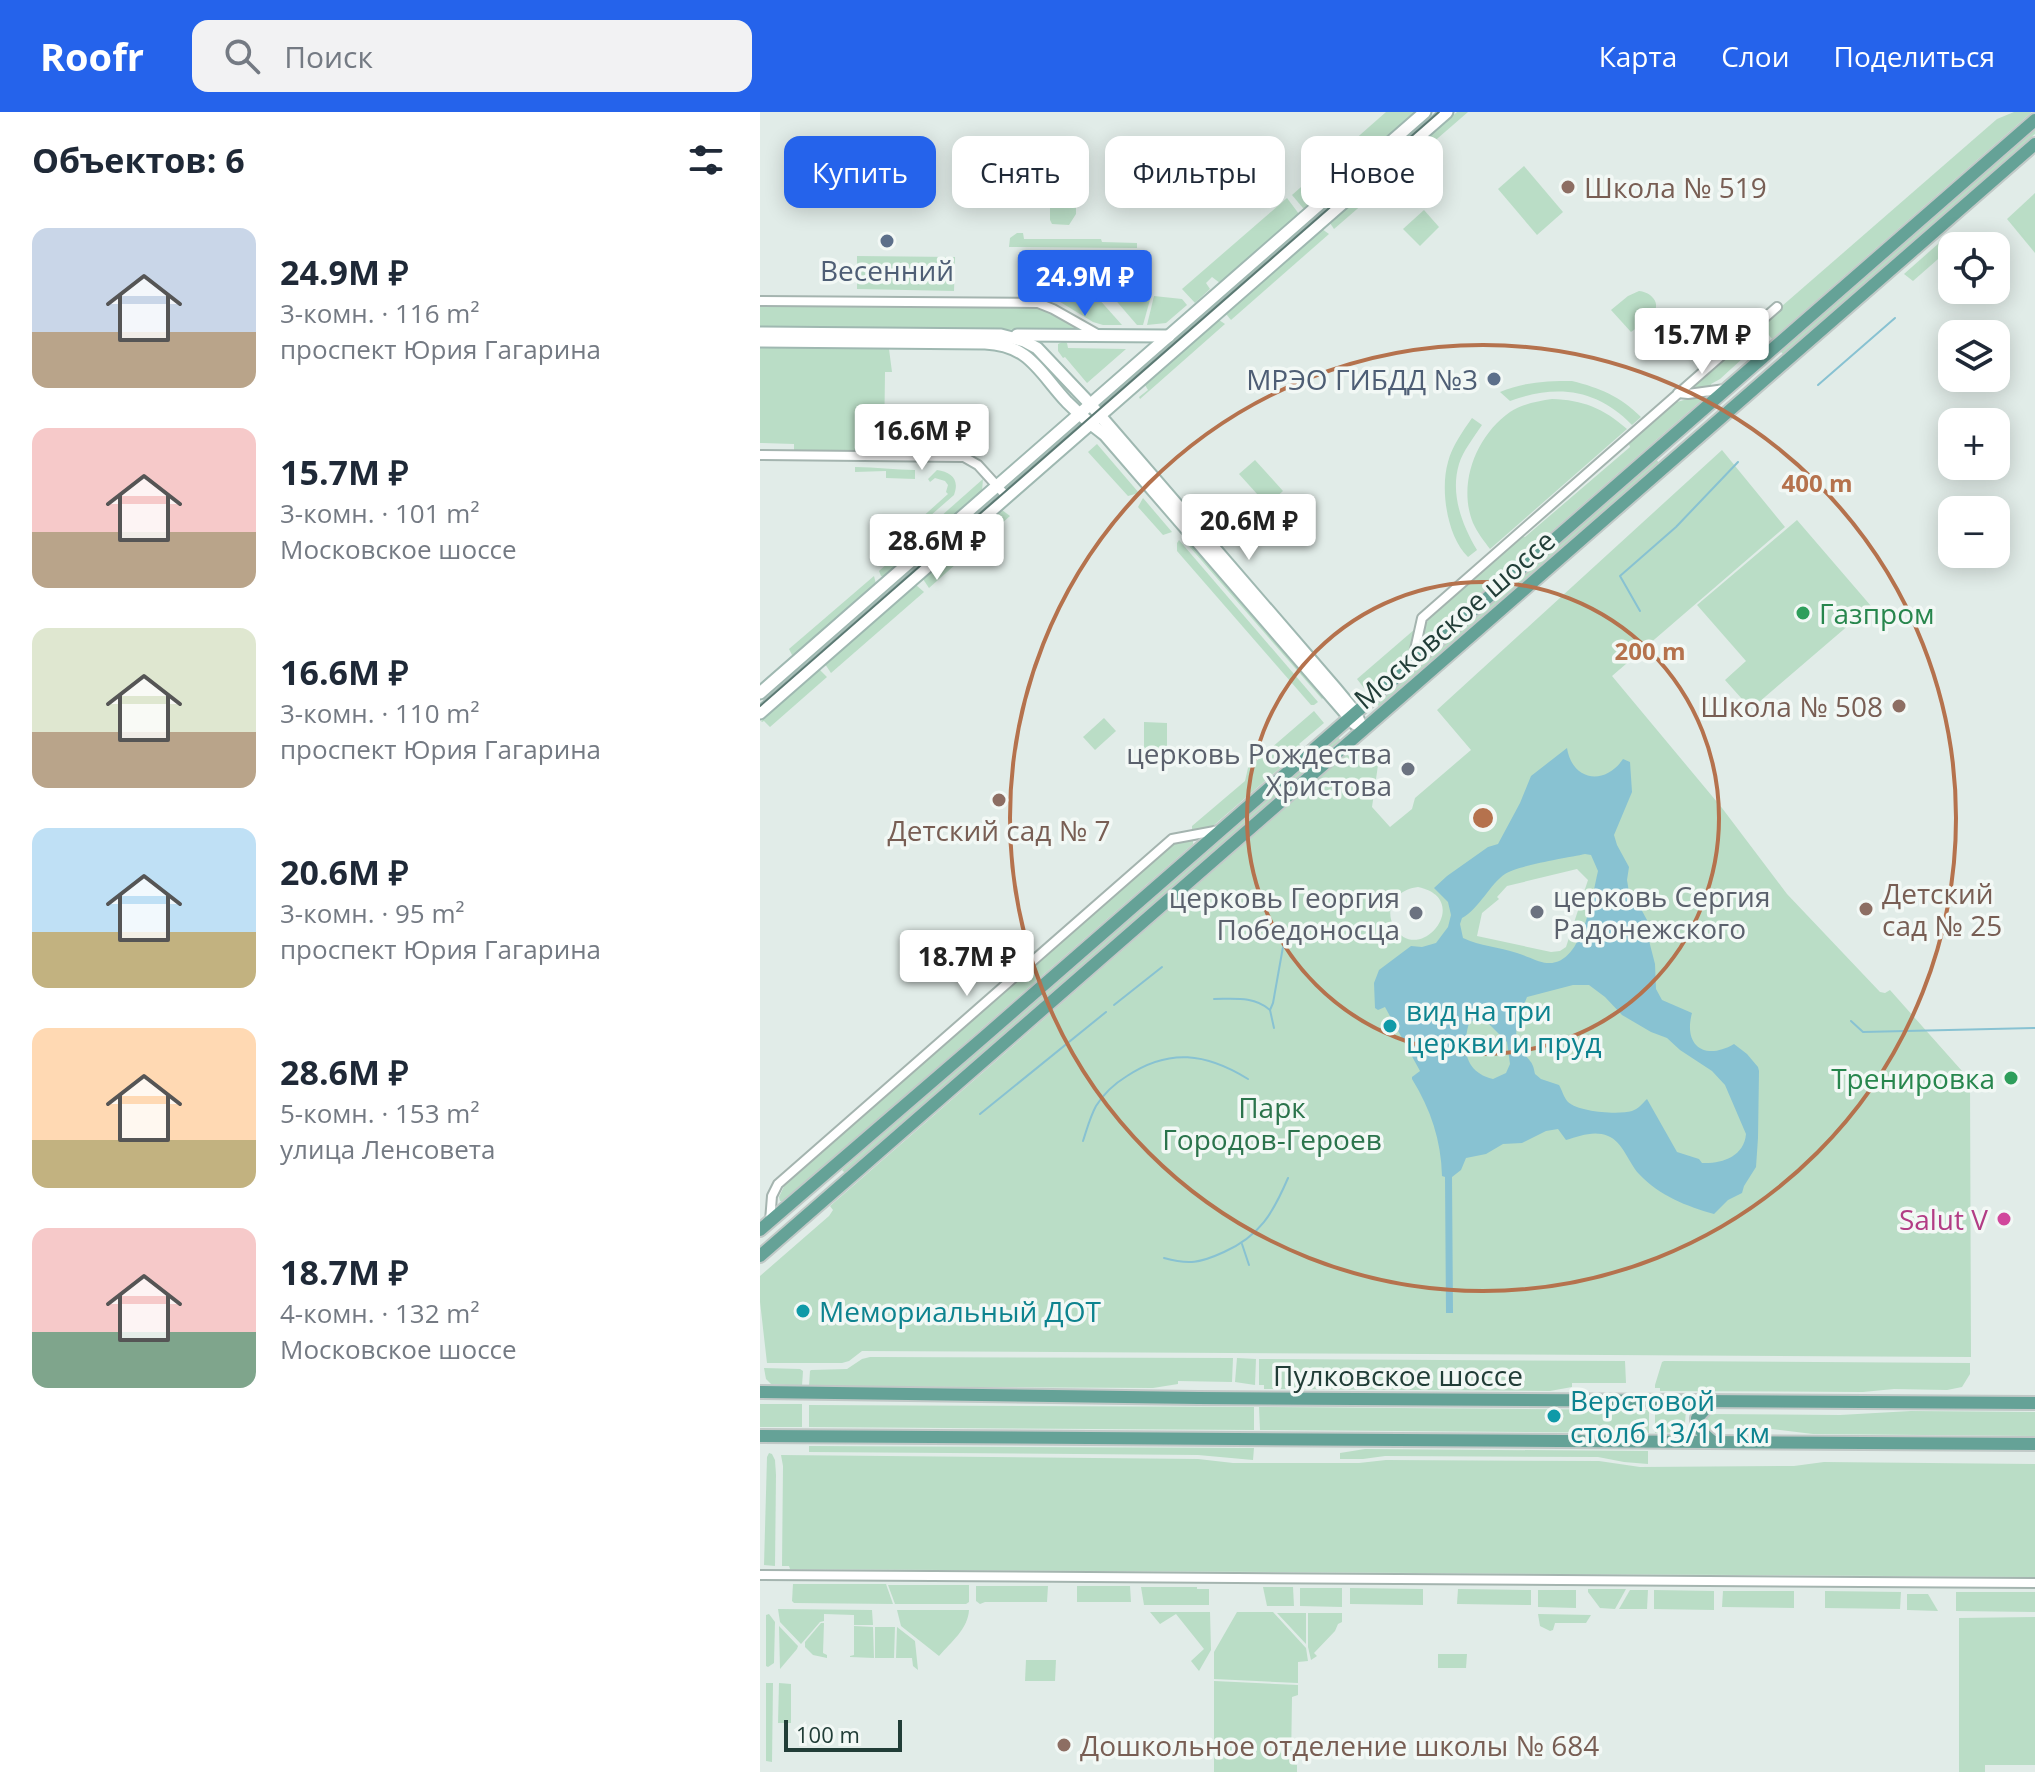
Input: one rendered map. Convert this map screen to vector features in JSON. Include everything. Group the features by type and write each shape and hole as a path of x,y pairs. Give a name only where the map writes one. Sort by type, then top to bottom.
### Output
{"main road":[{"name":"Московское шоссе","path":"765,1226 2035,120"},
{"name":"Московское шоссе","path":"760,1256 2035,144"},
{"path":"826,1174 839,1187"},
{"name":"Пулковское шоссе","path":"760,1392 2035,1403"},
{"path":"1713,1401 1697,1418 1700,1431 1713,1442"},
{"path":"760,1436 2035,1444"}],"street":[{"path":"760,693 1425,112"},
{"path":"760,713 1447,112"},
{"path":"760,301 1038,303 1100,336"},
{"path":"1412,663 1422,618 1777,307"},
{"path":"760,333 1169,336"},
{"path":"1001,335 1037,348 1090,404 1096,420 1363,730"},
{"path":"1169,336 1178,347"},
{"path":"760,341 1006,345 1034,363 1079,414 1096,420"},
{"path":"1678,393 1725,389"},
{"path":"760,455 964,457 978,465 1007,497"},
{"path":"765,1226 778,1184 1172,839 1221,830"},
{"path":"760,1575 2035,1583"}],"green space":[{"path":"1386,112 1416,112 1388,136 1359,136"},
{"path":"1457,112 1468,112 1440,136 1429,136"},
{"path":"2014,112 2032,112 1772,339 1766,320 1997,119"},
{"path":"2035,128 2035,134 1783,354 1780,351"},
{"path":"1524,166 1563,212 1537,235 1498,189"},
{"path":"1301,187 1301,206 1292,195"},
{"path":"2035,193 2035,253 2007,219"},
{"path":"1287,198 1299,214 1220,283 1212,277 1206,283 1210,289 1195,303 1182,289 1275,208 1285,208"},
{"path":"1050,208 1076,208 1069,225 1052,224"},
{"path":"1347,208 1358,208 1334,229 1330,223"},
{"path":"1424,210 1439,227 1420,246 1403,229"},
{"path":"1322,229 1329,234 1231,320 1226,314"},
{"path":"1023,233 1024,239 1101,239 1102,242 1137,243 1137,248 1009,247 1010,238"},
{"path":"1938,244 1938,259 1913,281 1904,274"},
{"path":"857,256 955,257 954,291 857,289"},
{"path":"1639,291 1654,298 1656,305 1653,314 1631,332 1611,310"},
{"path":"1112,296 1151,296 1143,325 1137,325"},
{"path":"1154,296 1182,299 1187,305 1166,323 1147,325"},
{"path":"1052,297 1097,297 1122,325 1093,322"},
{"path":"760,305 1036,307 1048,310 1076,328 760,328"},
{"path":"1219,320 1225,324 1140,399 1148,390 1145,385"},
{"path":"1745,339 1754,348 1711,384 1712,387 1687,389"},
{"path":"1064,341 1068,348 1126,349 1087,383 1058,351 1058,344"},
{"path":"760,347 889,349 892,372 885,372 884,447 910,447 909,453 794,452 794,444 760,443"},
{"path":"1572,381 1609,394 1641,417 1632,425 1605,404 1576,393 1544,393 1510,401 1500,392 1535,383"},
{"path":"1701,395 1703,399 1422,642 1426,624 1433,612 1520,535 1525,537 1630,447 1628,441 1670,404"},
{"path":"1552,399 1592,406 1627,429 1490,549 1475,526 1469,508 1467,492 1473,461 1488,433 1510,412"},
{"path":"1472,418 1482,425 1461,459 1456,487 1462,520 1477,550 1468,557 1450,525 1445,485 1450,456"},
{"path":"1097,444 1139,493 1128,496 1088,452"},
{"name":"Парк Городов-Героев","path":"1722,450 1785,527 1612,676 1722,808 1787,894 1880,992 1890,990 1970,1080 1971,1357 862,1351 842,1363 767,1363 760,1276 829,1216 833,1210 830,1206 1347,754 1352,760 1366,749 1378,765 1372,807 1390,827 1412,809 1415,798 1471,750 1437,710","holes":["1577,869 1588,880 1566,947 1551,952 1477,936 1482,913 1499,899 1497,897 1507,886","1418,887 1434,894 1442,904 1442,916 1428,936 1416,940 1405,938 1394,927 1390,913 1399,895"]},
{"path":"1656,459 1659,463 1379,707 1377,703"},
{"path":"1255,460 1283,491 1267,505 1239,474"},
{"path":"855,467 915,470 915,479 886,478 886,471 855,472"},
{"path":"937,470 953,477 956,485 954,495 922,523 919,520 948,494 945,481 935,478 930,482 928,479"},
{"path":"983,479 982,491 884,577 881,576 879,571"},
{"path":"1143,498 1172,532 1163,535 1138,507"},
{"path":"1002,510 1010,516 929,588 923,579"},
{"path":"1797,520 1871,606 1751,709 1725,680 1746,661 1697,605"},
{"path":"1187,537 1325,696 1322,699 1182,538"},
{"path":"1179,540 1318,702 1311,705 1177,551"},
{"path":"874,576 876,584 792,655 789,649"},
{"path":"916,585 924,592 831,673 825,664"},
{"path":"1415,629 1406,658 1367,692 1357,679"},
{"path":"818,670 827,677 770,727 761,721"},
{"path":"1314,711 1324,723 1299,744 1303,748 1213,826 1192,831 1192,826 1245,781 1248,768"},
{"path":"1104,718 1116,731 1095,750 1083,737"},
{"path":"1144,722 1167,723 1167,757 1144,757"},
{"path":"1338,737 1341,741 845,1173 842,1170"},
{"path":"1190,840 1193,844 791,1195 780,1201 786,1182 1168,847"},
{"path":"870,1357 1233,1358 1232,1382 1178,1381 1178,1384 1153,1388 809,1386 811,1370 847,1369"},
{"path":"1237,1358 1256,1359 1255,1385 1235,1382"},
{"path":"1259,1359 1625,1361 1626,1383 1572,1383 1572,1387 1550,1391 1264,1389 1264,1385 1259,1385"},
{"path":"1664,1361 1970,1363 1970,1374 1962,1387 1947,1390 1660,1391 1655,1385"},
{"path":"764,1368 800,1369 803,1371 802,1386 771,1384 766,1379"},
{"path":"760,1404 802,1404 802,1427 760,1427"},
{"path":"809,1405 1254,1407 1254,1430 809,1427"},
{"path":"1259,1407 1649,1410 1649,1433 1260,1430"},
{"path":"1655,1410 1686,1410 1687,1432 1655,1433"},
{"path":"1911,1411 2035,1412 2035,1436 1813,1434 1763,1428 1711,1429 1705,1427 1703,1421 1709,1414 1840,1415"},
{"path":"809,1446 1254,1448 1253,1460 1198,1455 809,1452"},
{"path":"1365,1449 1648,1451 1648,1464 1598,1457 1385,1456 1340,1459 1340,1453"},
{"path":"769,1453 775,1460 776,1475 775,1566 764,1565"},
{"path":"781,1455 1198,1459 1233,1463 1599,1461 1640,1467 1794,1466 1824,1462 2035,1464 2035,1577 790,1569 789,1566 782,1566"},
{"path":"793,1584 886,1584 893,1604 794,1603"},
{"path":"888,1585 969,1585 969,1602 895,1604"},
{"path":"976,1586 1048,1586 1047,1602 980,1604 976,1601"},
{"path":"1077,1586 1130,1586 1131,1602 1077,1602"},
{"path":"1141,1587 1209,1589 1209,1605 1144,1605"},
{"path":"1263,1587 1293,1587 1294,1606 1267,1606"},
{"path":"1300,1588 1342,1588 1342,1607 1300,1606"},
{"path":"1350,1588 1423,1589 1423,1605 1350,1604"},
{"path":"1458,1589 1531,1590 1531,1605 1457,1604"},
{"path":"1588,1589 1626,1589 1615,1609 1600,1608"},
{"path":"1538,1590 1576,1590 1576,1608 1538,1607"},
{"path":"1630,1590 1648,1590 1647,1609 1619,1609"},
{"path":"1654,1590 1714,1591 1714,1610 1654,1609"},
{"path":"1723,1591 1794,1591 1794,1608 1722,1607"},
{"path":"1825,1591 1901,1592 1900,1609 1825,1608"},
{"path":"1956,1592 2035,1592 2035,1612 1956,1611"},
{"path":"1907,1594 1928,1594 1938,1611 1907,1610"},
{"path":"778,1609 872,1610 873,1625 854,1625 854,1615 824,1614 824,1621 801,1644 780,1622"},
{"path":"897,1610 969,1610 962,1629 939,1656 901,1626"},
{"path":"1150,1612 1210,1612 1211,1650 1199,1671 1191,1661 1204,1649 1176,1614 1160,1624"},
{"path":"1237,1612 1273,1612 1306,1648 1308,1661 1298,1662 1298,1683 1214,1679 1214,1652"},
{"path":"1277,1613 1306,1613 1306,1644"},
{"path":"1308,1613 1342,1613 1342,1622 1311,1660 1308,1647"},
{"path":"769,1614 775,1622 774,1663 768,1667 766,1615"},
{"path":"1538,1614 1591,1615 1586,1623 1555,1623 1550,1631 1540,1626"},
{"path":"2035,1617 2035,1765 1985,1765 1985,1772 1959,1772 1959,1618"},
{"path":"824,1623 823,1653 827,1658 813,1655 805,1647 805,1642"},
{"path":"779,1626 798,1646 780,1669"},
{"path":"854,1626 873,1627 874,1658 850,1657 854,1655"},
{"path":"875,1627 895,1627 894,1658 875,1658"},
{"path":"897,1627 915,1641 918,1670 913,1666 912,1658 896,1658"},
{"path":"1438,1654 1467,1654 1466,1668 1438,1668"},
{"path":"1026,1660 1056,1660 1055,1681 1025,1681"},
{"path":"1214,1681 1298,1685 1298,1695 1292,1697 1291,1763 1297,1765 1297,1772 1214,1772"},
{"path":"766,1683 773,1683 772,1762 766,1761"},
{"path":"779,1683 791,1684 791,1723 778,1723"}],"water":[{"path":"1567,748 1575,767 1590,776 1607,773 1623,759 1630,762 1632,792 1614,835 1629,867 1627,880 1630,898 1647,920 1656,989 1662,1000 1692,1013 1691,1034 1699,1047 1714,1051 1734,1044 1758,1067 1756,1167 1742,1193 1728,1200 1714,1214 1684,1204 1656,1188 1639,1174 1618,1143 1603,1134 1587,1134 1566,1140 1558,1129 1546,1131 1522,1143 1503,1144 1486,1154 1466,1158 1461,1170 1452,1177 1453,1313 1446,1313 1445,1177 1442,1176 1437,1138 1425,1102 1412,1079 1420,1071 1385,1007 1375,1008 1374,983 1379,970 1411,946 1436,943 1448,927 1451,915 1448,902 1434,888 1488,847 1498,844 1531,776","holes":["1591,855 1598,871 1593,896 1577,942 1559,961 1547,963 1463,938 1462,918 1505,874","1573,985 1589,985 1622,1015 1667,1038 1712,1071 1725,1085 1746,1134 1741,1148 1730,1158 1702,1163 1699,1159 1677,1152 1647,1099 1634,1110 1618,1113 1589,1110 1568,1102 1559,1085 1535,1074 1519,1045 1517,1024 1527,997","1476,1019 1485,1020 1507,1042 1510,1064 1506,1073 1493,1079 1483,1076 1471,1065 1466,1050 1469,1023"]}],"waterway":[{"path":"1818,385 1895,318"},
{"path":"1640,611 1620,576 1676,527 1738,462"},
{"path":"1270,1010 1286,930"},
{"path":"1114,1005 1162,967"},
{"path":"1214,999 1257,1002 1270,1010 1274,1028"},
{"path":"980,1114 1106,1012"},
{"path":"1851,1021 1863,1032 2035,1028"},
{"path":"1083,1141 1094,1110 1106,1093 1127,1076 1158,1061 1188,1057 1202,1059 1248,1079"},
{"path":"1164,1258 1181,1262 1201,1261 1247,1239 1264,1222 1288,1178"},
{"path":"1242,1244 1249,1265"}],"tram line":[{"path":"760,706 1439,112"}],"place":[{"name":"Школа № 519","path":"1568,187"},
{"name":"Весенний","path":"887,241"},
{"name":"МРЭО ГИБДД №3","path":"1494,379"},
{"name":"Газпром","path":"1803,613"},
{"name":"Школа № 508","path":"1899,706"},
{"name":"церковь Рождества Христова","path":"1408,769"},
{"name":"Детский сад № 7","path":"999,800"},
{"name":"Детский сад № 25","path":"1866,909"},
{"name":"церковь Сергия Радонежского","path":"1537,912"},
{"name":"церковь Георгия Победоносца","path":"1416,913"},
{"name":"вид на три церкви и пруд","path":"1390,1026"},
{"name":"Тренировка","path":"2011,1078"},
{"name":"Salut V","path":"2004,1219"},
{"name":"Мемориальный ДОТ","path":"803,1311"},
{"name":"Верстовой столб 13/11 км","path":"1554,1416"},
{"name":"Дошкольное отделение школы № 684","path":"1064,1745"}]}
